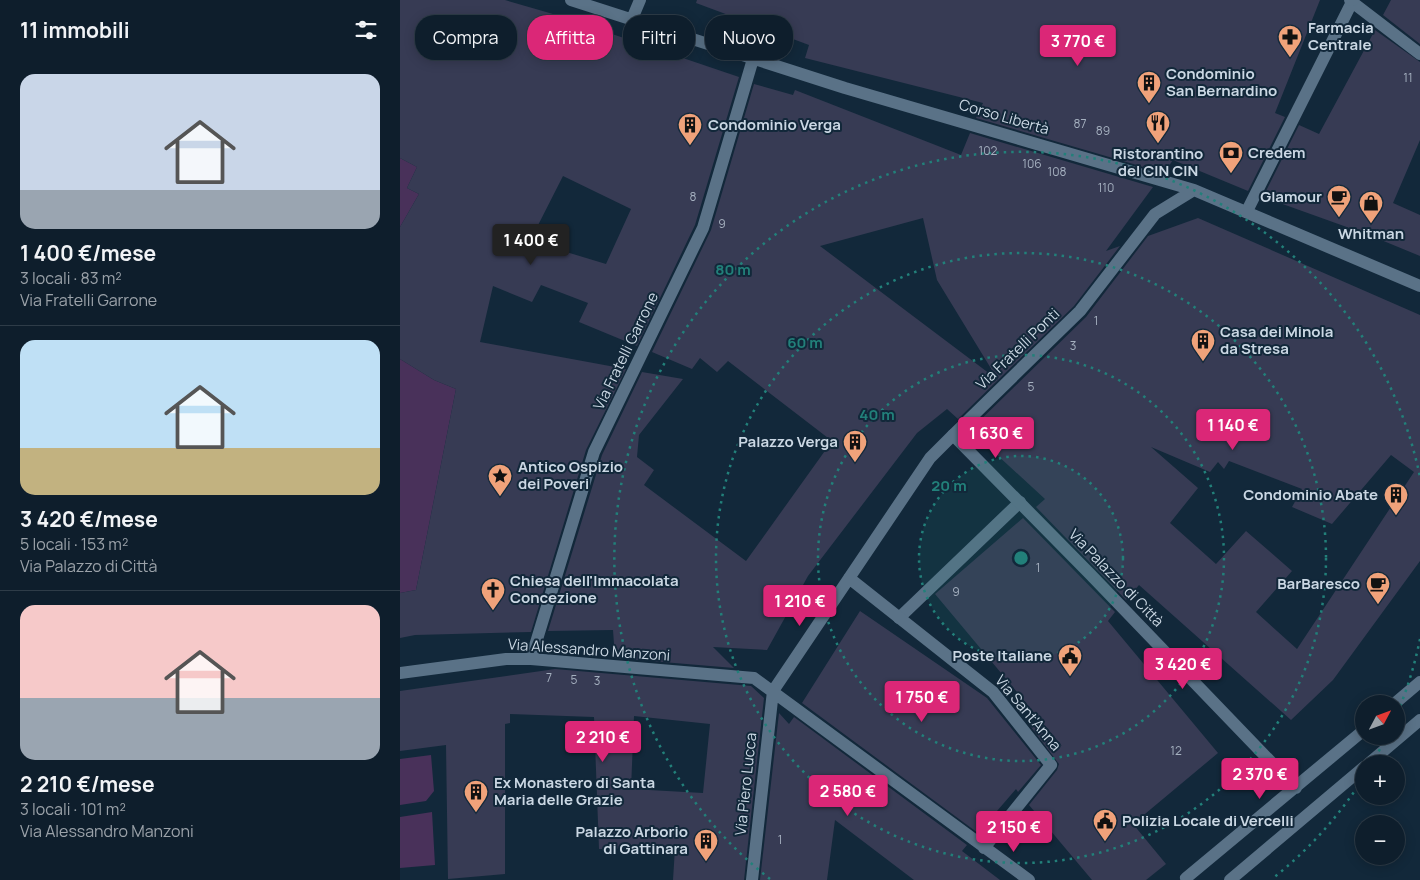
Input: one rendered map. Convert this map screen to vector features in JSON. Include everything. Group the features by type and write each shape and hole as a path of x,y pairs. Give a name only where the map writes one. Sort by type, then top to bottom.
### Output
{"street":[{"name":"Corso Libertà","path":"571,0 623,16"},
{"path":"634,15 640,0"},
{"path":"1248,211 1352,0 1420,54"},
{"name":"Via Fratelli Garrone","path":"530,659 594,452 703,228 753,60"},
{"name":"Corso Libertà","path":"756,60 1194,190 1248,211 1420,286"},
{"name":"Via Fratelli Ponti","path":"773,691 930,458 1080,312 1155,214 1194,190"},
{"name":"Via Palazzo di Città","path":"953,435 1296,788"},
{"path":"899,618 1020,502"},
{"name":"Via Sant'Anna","path":"849,578 993,692 1051,765 984,848"},
{"name":"Via Alessandro Manzoni","path":"400,673 506,659 530,659 754,678 803,716 1029,880"},
{"path":"1405,695 1420,682"},
{"name":"Via Piero Lucca","path":"752,880 773,691"},
{"path":"1379,755 1420,720"},
{"path":"1187,880 1186,878 1355,738"},
{"path":"1230,880 1355,775"}],"shaded area":[{"path":"400,158 417,167 407,188 419,194 400,227"},
{"path":"400,359 434,380 456,389 416,590 400,593"},
{"path":"431,755 434,791 426,801 400,805 400,759"},
{"path":"432,812 435,865 400,868 400,817"}],"building":[{"path":"400,0 505,0 556,15 527,15 527,60 613,60 613,34 623,38 623,60 689,60 739,77 695,225 637,346 579,322 588,303 541,285 532,302 493,286 480,342 626,369 586,450 531,632 415,635 400,638 400,593 416,590 456,389 434,380 400,359 400,227 419,194 407,188 417,167 400,158","holes":["563,176 631,209 606,264 530,241"]},
{"path":"697,0 1320,0 1275,113 1285,117 1248,191 1173,160 1164,173 976,118 983,103 805,58 809,45 793,39 793,15 728,15 696,3"},
{"path":"1391,0 1420,0 1420,44 1383,15"},
{"path":"1375,30 1420,62 1420,140 1393,203 1420,215 1420,256 1369,235 1263,197 1299,125 1319,134"},
{"path":"754,84 793,95 795,90 961,155 970,133 1153,187 1106,251 1120,246 1074,306 958,419 947,409 917,433 808,576 767,650 713,647 734,668 615,658 613,630 548,631 602,455 642,372 683,379 639,435 637,457 654,470 644,485 746,561 832,441 728,361 717,372 700,358 692,369 652,352 711,230","holes":["923,218 937,280 998,380 820,246"]},
{"path":"1198,218 1420,315 1420,561 1333,680 1291,720 1139,585 1126,600 1036,507 1045,499 970,430 1086,317 1148,236","holes":["1151,447 1210,472 1218,462 1224,469 1229,461 1302,489 1292,507 1332,524 1391,455 1414,472 1297,649 1256,612 1292,571 1246,531 1216,564 1170,523 1198,488"]},
{"path":"1023,518 1115,612 1108,621 1218,753 1133,824 1166,864 1146,880 1092,880 1029,805 1057,770 1059,764 1028,723 1062,746 935,594"},
{"path":"860,611 987,698 1041,765 1018,792 1016,789 978,833 802,703"},
{"path":"555,669 751,686 764,698 744,880 673,880 675,848 599,849 594,717 510,714 510,723 505,724 505,874 448,879 446,745 400,751 400,691","holes":["634,716 710,724 703,793 631,789"]},
{"path":"779,713 789,724 794,717 967,845 962,851 1000,880 914,880 835,820 827,880 760,880"}],"place":[{"name":"Farmacia Centrale","path":"1290,58"},
{"name":"Condominio San Bernardino","path":"1149,104"},
{"name":"Ristorantino del CIN CIN","path":"1158,144"},
{"name":"Condominio Verga","path":"690,146"},
{"name":"Credem","path":"1231,174"},
{"name":"Glamour","path":"1339,218"},
{"name":"Whitman","path":"1371,224"},
{"name":"Casa dei Minola da Stresa","path":"1203,362"},
{"name":"Palazzo Verga","path":"855,463"},
{"name":"Antico Ospizio dei Poveri","path":"500,497"},
{"name":"Condominio Abate","path":"1396,516"},
{"name":"BarBaresco","path":"1378,605"},
{"name":"Chiesa dell'Immacolata Concezione","path":"493,611"},
{"name":"Poste Italiane","path":"1070,677"},
{"name":"Ex Monastero di Santa Maria delle Grazie","path":"476,813"},
{"name":"Polizia Locale di Vercelli","path":"1105,842"},
{"name":"Palazzo Arborio di Gattinara","path":"706,862"}]}
